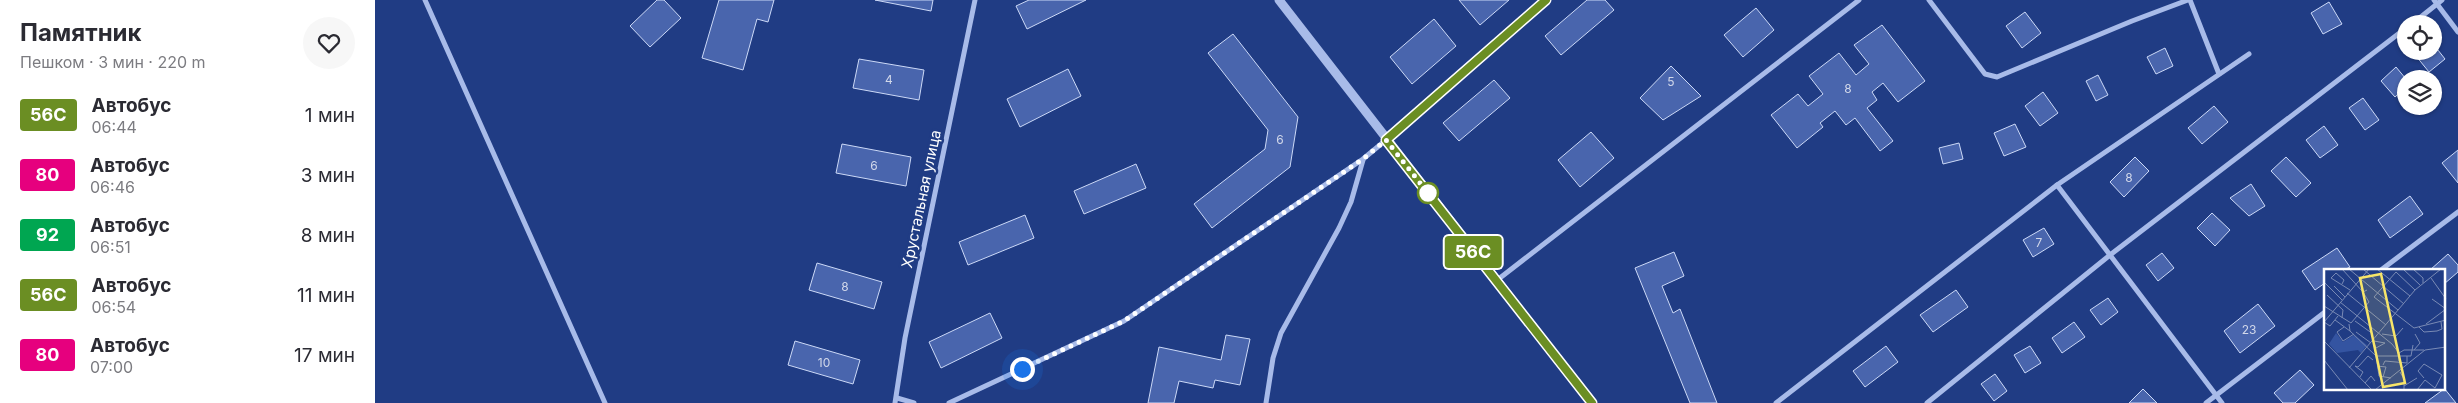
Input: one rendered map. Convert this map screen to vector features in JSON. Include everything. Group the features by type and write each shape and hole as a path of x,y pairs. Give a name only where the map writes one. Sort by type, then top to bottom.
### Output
{"street":[{"path":"425,0 605,403"},
{"name":"Хрустальная улица","path":"896,400 905,338 975,0"},
{"path":"1279,0 1591,403"},
{"path":"949,403 1124,321 1363,159 1546,0"},
{"path":"1496,281 1859,0"},
{"path":"1929,0 1985,74 1997,77 2132,21 2189,0 2219,74"},
{"path":"2421,15 2435,2 2442,0"},
{"path":"2435,2 2458,32"},
{"path":"1927,403 2110,255 2397,35"},
{"path":"1776,403 2057,185 2249,54"},
{"path":"1266,403 1273,358 1281,333 1327,251 1351,202 1363,159"},
{"path":"2057,185 2222,403"},
{"path":"2382,269 2458,212"},
{"path":"2206,403 2324,313"},
{"path":"896,400 914,403"}],"building":[{"path":"657,0 664,0 681,18 650,47 630,26"},
{"path":"719,0 774,0 768,22 757,19 743,70 702,58"},
{"path":"875,0 933,0 931,11"},
{"path":"1029,0 1086,0 1027,29 1016,6"},
{"path":"1459,0 1509,0 1480,25"},
{"path":"1587,0 1605,0 1614,10 1561,55 1545,36"},
{"path":"2329,2 2342,24 2323,34 2311,13"},
{"path":"1756,8 1774,30 1743,57 1724,35"},
{"path":"2025,12 2041,33 2022,48 2006,26"},
{"path":"1434,19 1456,46 1412,84 1390,57"},
{"path":"1882,25 1925,81 1898,102 1883,83 1872,92 1877,100 1867,108 1893,141 1880,151 1855,118 1846,125 1835,111 1820,123 1823,127 1797,148 1771,115 1798,94 1808,106 1823,94 1809,76 1839,53 1856,75 1869,64 1854,45"},
{"path":"1233,34 1298,117 1290,167 1212,228 1194,204 1265,149 1268,130 1208,53"},
{"path":"2165,48 2173,66 2156,74 2147,57"},
{"path":"2442,55 2445,59 2431,70 2427,70 2419,60 2442,60"},
{"path":"859,59 924,70 919,100 853,88"},
{"path":"1671,66 1701,96 1663,120 1640,98"},
{"path":"2396,67 2398,70 2397,95 2395,97 2381,81"},
{"path":"1068,69 1081,96 1020,127 1007,99"},
{"path":"2098,75 2108,95 2096,101 2086,81"},
{"path":"1494,80 1510,98 1459,141 1443,123"},
{"path":"2043,92 2058,113 2040,126 2025,106"},
{"path":"2363,98 2379,120 2365,130 2349,108"},
{"path":"2214,106 2228,122 2202,144 2188,128"},
{"path":"2015,124 2026,147 2004,156 1994,133"},
{"path":"2324,126 2338,145 2320,158 2306,140"},
{"path":"1591,132 1614,158 1580,187 1558,160"},
{"path":"1959,143 1963,159 1943,164 1939,148"},
{"path":"842,144 911,157 906,186 836,173"},
{"path":"2458,150 2458,183 2442,163"},
{"path":"2135,157 2149,171 2124,197 2110,182"},
{"path":"2286,157 2311,183 2296,197 2271,171"},
{"path":"1136,164 1146,188 1084,214 1074,191"},
{"path":"2251,184 2265,206 2249,216 2230,198"},
{"path":"2410,196 2423,214 2390,238 2378,220"},
{"path":"2212,213 2230,230 2215,246 2197,228"},
{"path":"1025,215 1034,238 968,265 959,242"},
{"path":"2044,228 2054,244 2033,257 2023,240"},
{"path":"2337,248 2350,267 2346,269 2324,269 2324,284 2315,290 2302,271"},
{"path":"1674,252 1684,276 1662,286 1673,313 1680,309 1717,403 1690,403 1635,268"},
{"path":"2162,253 2174,268 2158,281 2146,265"},
{"path":"2448,254 2458,265 2458,272 2445,283 2445,269 2431,269"},
{"path":"817,263 882,282 874,309 809,290"},
{"path":"1956,290 1968,307 1933,332 1920,315"},
{"path":"2108,298 2118,312 2101,325 2090,310"},
{"path":"2258,304 2275,326 2240,353 2224,331"},
{"path":"990,313 1002,338 941,368 929,342"},
{"path":"2074,322 2085,337 2062,353 2052,338"},
{"path":"1226,335 1250,339 1240,385 1215,380 1213,388 1179,381 1174,403 1148,403 1159,347 1221,360"},
{"path":"795,341 860,360 853,384 788,365"},
{"path":"1886,346 1898,362 1865,387 1853,371"},
{"path":"2030,346 2041,363 2025,373 2014,355"},
{"path":"2300,370 2314,385 2295,403 2283,403 2274,393"},
{"path":"1995,374 2007,391 1994,401 1981,384"},
{"path":"2143,389 2157,403 2129,403"},
{"path":"2445,389 2456,403 2425,403"}],"bus line":[{"name":"56С","path":"1546,0 1386,140 1592,403"}],"route":[{"path":"1022,369 1124,321 1363,159 1386,140 1428,193"}]}
